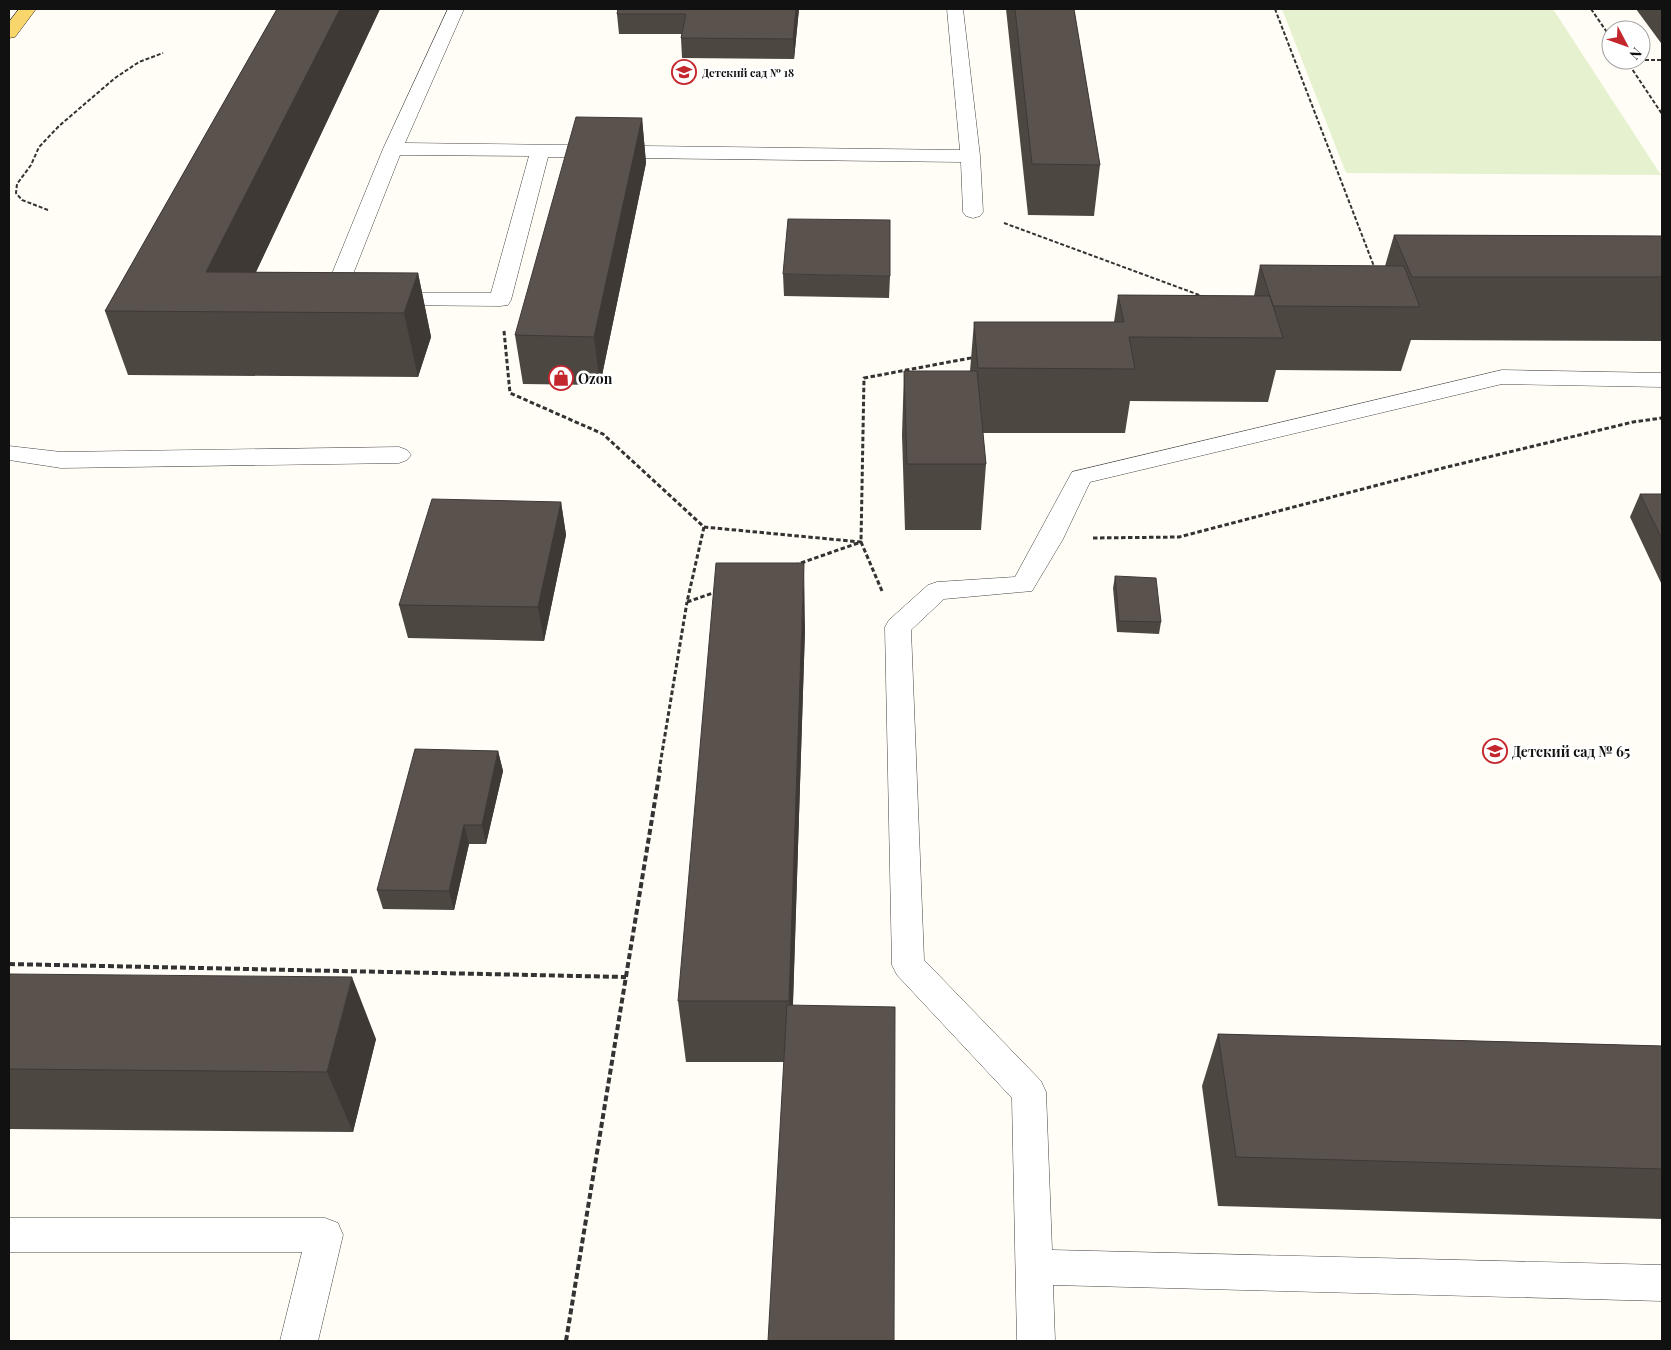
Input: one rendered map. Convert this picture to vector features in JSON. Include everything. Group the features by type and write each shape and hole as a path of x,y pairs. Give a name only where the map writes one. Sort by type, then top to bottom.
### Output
{"main road":[{"path":"9,33 28,9"}],"lane":[{"path":"456,9 393,149 333,298 500,300 540,151"},
{"path":"955,9 970,156 973,212"},
{"path":"393,149 970,156"},
{"path":"1036,1341 1029,1092 908,965 898,627 937,591 1022,585 1050,539 1081,477 1502,377 1662,380"},
{"path":"9,453 61,460 399,454"},
{"path":"9,1235 325,1235 299,1341"},
{"path":"1033,1267 1662,1282"}],"path":[{"path":"1275,9 1376,270"},
{"path":"1591,9 1601,24"},
{"path":"48,210 22,200 16,193 17,184 31,165 39,147 59,126 115,78 139,62 163,53"},
{"path":"1633,70 1662,114"},
{"path":"973,212 1204,297"},
{"path":"500,300 510,394 604,434 704,527 861,542"},
{"path":"898,627 861,542 864,378 980,356"},
{"path":"1050,539 1179,537 1453,466 1633,422 1662,418"},
{"path":"566,1341 687,602 704,527"},
{"path":"797,564 861,542"},
{"path":"687,602 724,589"},
{"path":"9,964 626,977"}],"green space":[{"path":"1282,9 1553,9 1661,175 1346,173"}],"building":[{"path":"277,9 340,9 206,272 418,273 404,313 105,311"},
{"path":"618,9 796,9 793,39 681,38 686,14 617,14"},
{"path":"1015,9 1074,9 1100,165 1032,164"},
{"path":"576,117 642,118 594,337 515,335"},
{"path":"788,219 890,220 890,276 783,274"},
{"path":"1394,235 1662,236 1662,277 1412,277"},
{"path":"1260,265 1404,266 1420,307 1273,306"},
{"path":"1118,295 1270,296 1283,338 1129,337 1135,369 978,368 974,322 1124,322"},
{"path":"904,371 977,371 986,464 907,464"},
{"path":"1640,494 1662,494 1662,539"},
{"path":"432,499 561,502 538,607 399,605"},
{"path":"716,563 804,563 789,1001 678,1001"},
{"path":"1115,576 1156,578 1161,622 1119,621"},
{"path":"415,749 498,751 482,825 464,825 449,891 377,890"},
{"path":"9,974 352,977 327,1072 9,1069"},
{"path":"787,1005 895,1007 894,1341 768,1341"},
{"path":"1218,1034 1662,1046 1662,1169 1236,1157"}],"place":[{"name":"Детский сад № 18","path":"684,72"},
{"name":"Ozon","path":"561,378"},
{"name":"Детский сад № 65","path":"1495,751"}]}
